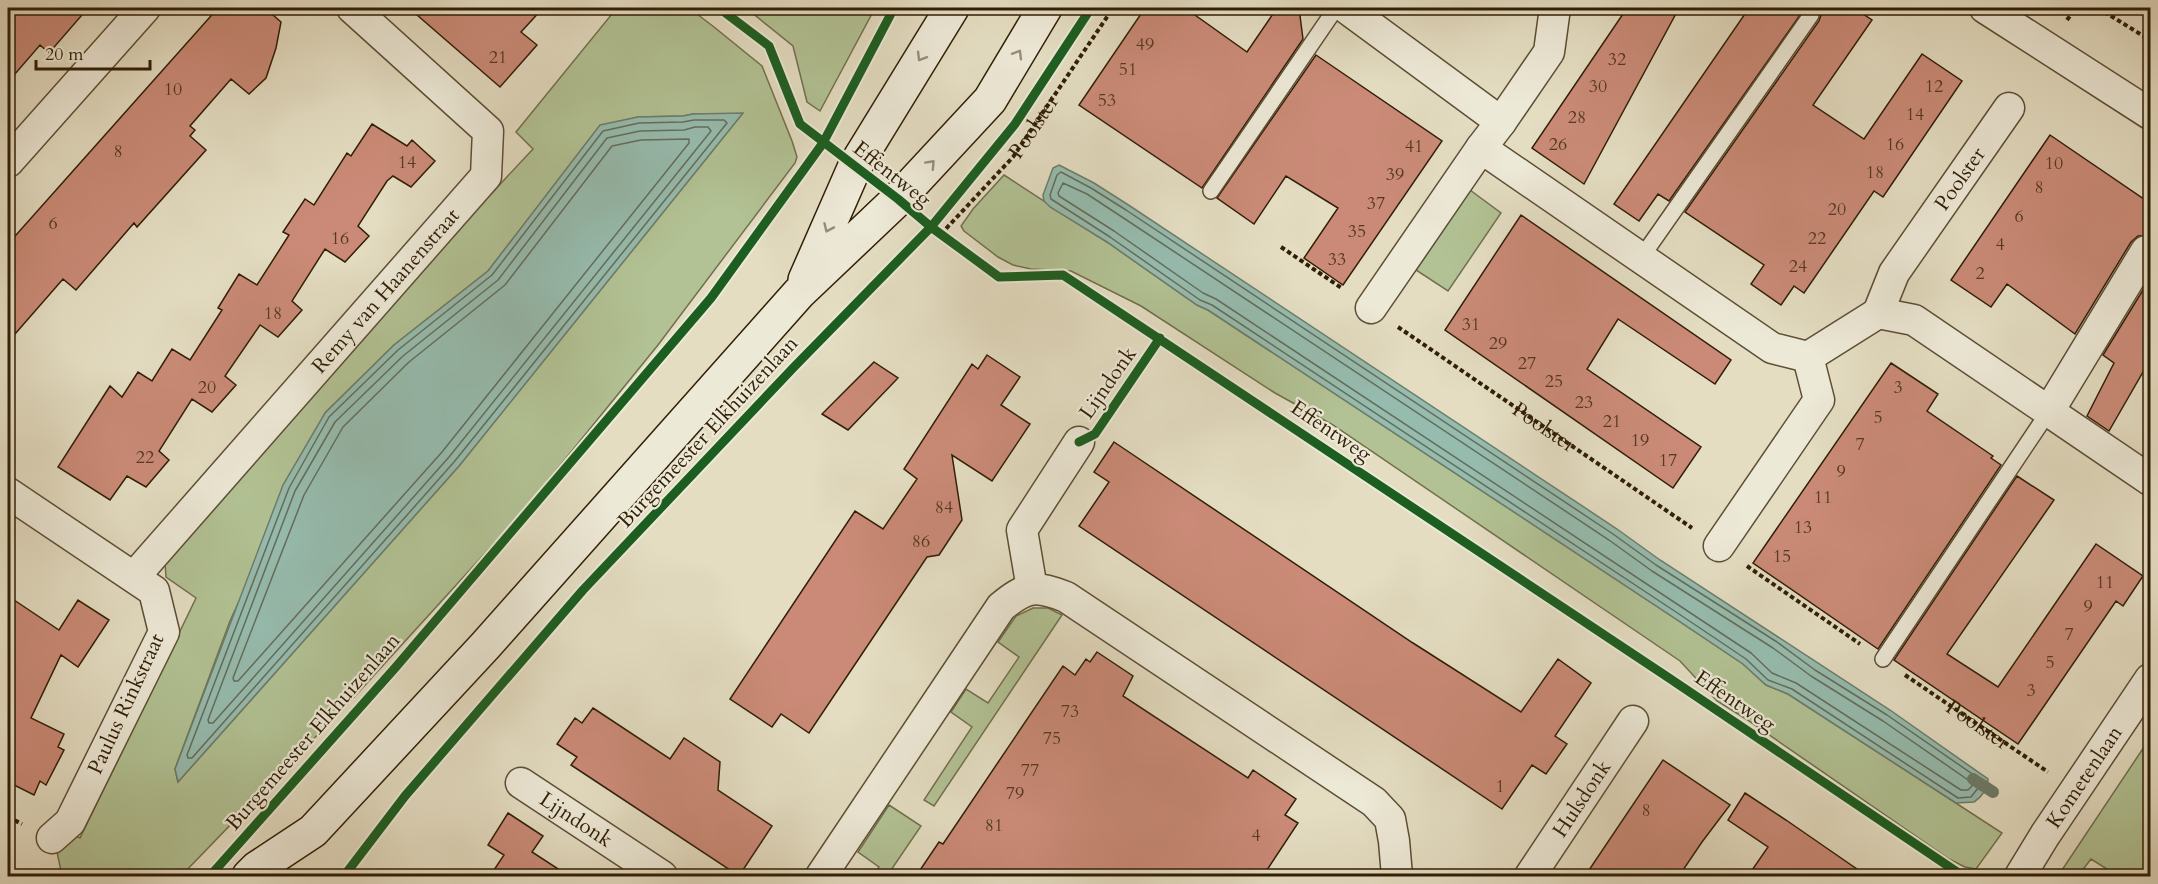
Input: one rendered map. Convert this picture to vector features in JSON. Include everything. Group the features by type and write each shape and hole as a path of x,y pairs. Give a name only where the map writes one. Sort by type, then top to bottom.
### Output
{"street":[{"path":"8,162 145,8"},
{"name":"Remy van Haanenstraat","path":"134,577 486,176 488,130 352,8"},
{"name":"Burgemeester Elkhuizenlaan","path":"799,293 855,166 952,8"},
{"name":"Burgemeester Elkhuizenlaan","path":"286,876 313,831 485,646 799,293 898,199 990,100 1046,8"},
{"path":"1346,8 1501,122"},
{"path":"1371,308 1549,52 1555,8"},
{"path":"1985,8 2151,114"},
{"name":"Poolster","path":"1878,313 1894,273 2009,108"},
{"path":"1481,148 1772,348 1808,357 1878,313 1914,320 2151,480"},
{"path":"2049,411 2146,251"},
{"path":"1719,546 1819,400 1808,357"},
{"name":"Lijndonk","path":"1032,589 1022,530 1079,442"},
{"name":"Paulus Rinkstraat","path":"8,493 154,591 164,632 70,822 52,838"},
{"path":"821,876 1002,607 1017,594 1032,589 1048,590 1066,597 1374,802 1390,819 1396,876"},
{"name":"Kometenlaan","path":"2020,876 2044,835 2151,679"},
{"name":"Hulsdonk","path":"1530,876 1633,721"},
{"name":"Lijndonk","path":"521,783 662,876"},
{"name":"Burgemeester Elkhuizenlaan","path":"249,876 257,868 313,831"}],"lane":[{"path":"1211,191 1336,8"},
{"path":"1641,258 1811,15"},
{"path":"1883,660 2049,411"}],"path":[{"path":"2098,8 2151,40"}],"green space":[{"path":"604,8 689,8 762,66 792,141 797,157 795,163 658,345 519,516 357,694 181,876 62,876 56,847 66,831 80,838 196,598 166,577 165,563 377,316 533,149 516,132 612,14","holes":["742,114 459,466 178,782 175,769 230,621 325,413 394,345 488,271 600,126 638,117"]},
{"path":"746,8 875,8 820,111 807,102 793,46"},
{"path":"1004,175 1107,242 1197,305 1208,310 1676,619 1743,664 1766,685 1788,694 2002,833 1976,869 1965,867 1949,859 1717,701 1680,661 1333,425 1275,393 1141,306 1071,271 1031,269 1013,265 998,257 964,231 961,226"},
{"path":"1470,190 1501,213 1448,291 1416,270"},
{"path":"1033,608 1048,608 1062,615 934,806 924,800 972,727 951,712 966,689 988,703 1019,657 998,642 1016,616"},
{"path":"2150,738 2150,876 2118,876 2091,859 2078,876 2058,876"},
{"path":"889,805 921,826 887,876 873,876 879,867 858,852"}],"water":[{"path":"743,113 459,466 178,782 175,769 283,485 325,413 394,345 488,271 600,125 638,117"},
{"path":"1059,165 1094,183 1130,206 1617,529 1660,560 1890,710 1988,779 1980,798 1974,802 1956,803 1788,694 1766,685 1743,664 1676,619 1208,310 1197,305 1107,242 1050,207 1044,201 1043,195 1053,168"}],"building":[{"path":"8,8 88,8 49,53 40,45 8,82"},
{"path":"218,8 265,8 281,22 276,48 266,78 249,94 231,79 190,126 195,130 190,136 206,150 137,227 134,223 76,290 63,279 8,342 8,244"},
{"path":"409,8 543,8 521,32 537,45 500,87"},
{"path":"1145,8 1185,8 1247,52 1277,8 1299,8 1303,39 1202,188 1079,105"},
{"path":"1627,8 1679,8 1584,184 1532,148"},
{"path":"1749,8 1805,8 1669,201 1658,194 1639,221 1614,204"},
{"path":"1817,8 1854,8 1872,20 1813,105 1864,139 1922,54 1962,81 1883,197 1874,191 1804,293 1794,286 1781,305 1751,284 1764,265 1685,212 1819,21 1821,15"},
{"path":"1316,55 1442,141 1343,285 1304,258 1338,208 1286,176 1254,224 1217,198"},
{"path":"372,124 407,146 412,140 435,161 411,187 393,176 387,181 358,226 369,236 345,262 325,249 292,301 302,310 278,337 260,325 225,376 236,385 212,412 192,399 159,451 169,460 146,487 127,476 110,500 58,467 110,386 122,397 138,372 152,381 172,349 190,360 222,310 218,308 239,274 257,285 289,235 283,232 305,199 314,205 347,153 351,156"},
{"path":"2050,135 2151,204 2151,235 2138,236 2131,242 2075,334 2007,284 1991,307 1951,280"},
{"path":"1521,215 1731,360 1715,384 1618,319 1587,369 1701,447 1673,488 1445,330"},
{"path":"2151,277 2151,358 2109,431 2087,416 2114,363 2103,355"},
{"path":"987,355 1020,377 1001,405 1030,424 992,481 952,455 962,520 939,555 927,557 809,733 781,714 772,727 730,699 855,511 883,529 917,479 904,469 972,364 978,369"},
{"path":"874,362 898,378 848,430 822,414"},
{"path":"1891,363 1938,394 1927,411 1993,456 1991,458 2001,465 1878,649 1753,563"},
{"path":"1114,442 1413,643 1521,712 1558,659 1591,683 1555,736 1567,744 1546,774 1532,765 1502,809 1079,526 1109,482 1094,472"},
{"path":"2017,476 2054,500 1947,654 1998,687 2096,544 2143,576 2123,606 2116,601 2018,744 1894,660"},
{"path":"8,596 59,630 78,600 109,620 78,667 61,655 31,718 64,734 58,747 64,750 46,785 40,781 34,795 8,782"},
{"path":"1097,652 1133,676 1123,696 1248,778 1253,770 1296,799 1285,815 1298,823 1263,876 916,876 939,842 943,844 1063,666 1075,675 1086,659 1090,662"},
{"path":"593,708 670,759 684,738 720,762 718,790 772,826 739,876 571,765 577,757 557,744 575,718 582,723"},
{"path":"1663,760 1730,805 1679,876 1585,876"},
{"path":"1745,793 1867,876 1748,876 1768,847 1728,820"},
{"path":"508,813 543,836 532,852 569,876 490,876 504,855 488,845"}],"waterway":[{"path":"1973,779 1993,792"}],"cycle path":[{"name":"Effentweg","path":"719,8 769,46 800,124 931,227 999,277 1063,275 1963,876"},
{"path":"210,876 395,668 711,298 823,143 894,8"},
{"path":"344,876 405,796 583,590 794,367 931,227 1015,124 1091,8"},
{"path":"1079,442 1095,434 1160,338"}]}
